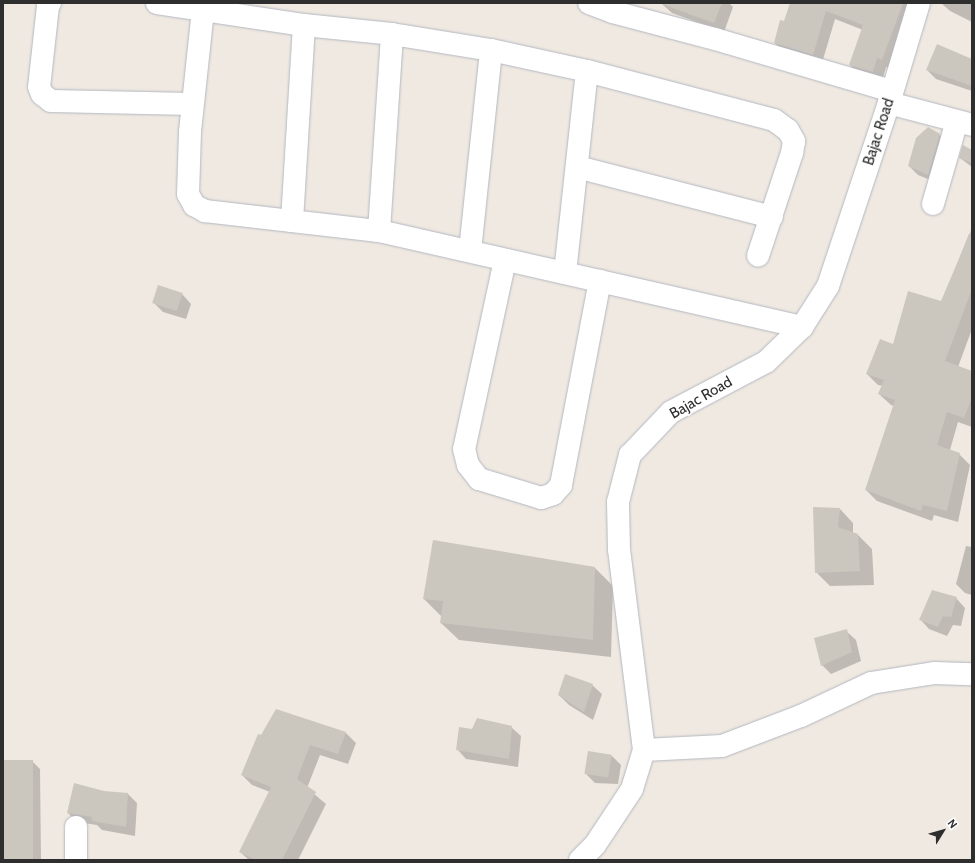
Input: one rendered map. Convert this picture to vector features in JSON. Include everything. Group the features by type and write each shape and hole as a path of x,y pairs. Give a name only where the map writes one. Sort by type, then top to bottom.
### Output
{"street":[{"path":"50,3 48,6 39,87 42,94 51,101 192,104"},
{"path":"157,3 304,25 392,34 492,50 587,71 774,120 788,130 794,141 792,153 772,217 758,256"},
{"path":"589,3 613,12 715,39 965,123 934,204"},
{"name":"Bajac Road","path":"580,860 595,845 632,789 644,750 619,550 618,502 630,455 671,412 766,362 802,327 828,286 891,97 919,3"},
{"path":"203,10 192,104 188,194 194,204 205,211 379,231 802,327"},
{"path":"292,221 304,25"},
{"path":"379,231 392,34"},
{"path":"470,252 492,50"},
{"path":"566,273 587,71"},
{"path":"577,167 772,217"},
{"path":"505,260 464,449 468,465 480,479 541,498 553,494 561,486 600,281"},
{"path":"644,750 722,746 801,716 871,683 935,673 972,674"},
{"path":"76,827 76,860"}],"building":[{"path":"665,3 722,3 714,23 664,5"},
{"path":"790,3 903,3 882,60 877,58 873,72 849,65 863,25 826,11 813,55 774,43 780,20 784,21"},
{"path":"937,44 972,59 972,86 926,70"},
{"path":"928,127 940,134 928,175 908,166 916,138"},
{"path":"963,145 972,150 972,163 959,158"},
{"path":"972,228 972,289 945,361 972,371 972,398 964,418 947,412 937,445 960,453 947,511 923,505 921,511 865,490 895,400 878,394 884,380 866,374 880,339 893,344 908,291 941,301"},
{"path":"158,285 183,293 177,311 152,303"},
{"path":"813,507 840,508 838,527 858,534 860,571 815,573"},
{"path":"433,540 595,567 593,640 440,623 443,601 423,599"},
{"path":"932,590 957,597 951,617 943,616 938,627 919,620"},
{"path":"847,629 852,652 821,666 814,638"},
{"path":"565,674 593,684 584,712 558,695"},
{"path":"276,709 346,732 338,754 310,745 297,779 316,792 282,860 256,860 239,852 271,787 241,775 258,734 261,735"},
{"path":"477,718 512,726 509,759 456,750 459,727 472,729"},
{"path":"588,751 612,755 608,777 584,774"},
{"path":"3,760 33,760 33,860 3,860"},
{"path":"74,783 104,791 128,793 126,827 92,821 92,817 67,813"}]}
